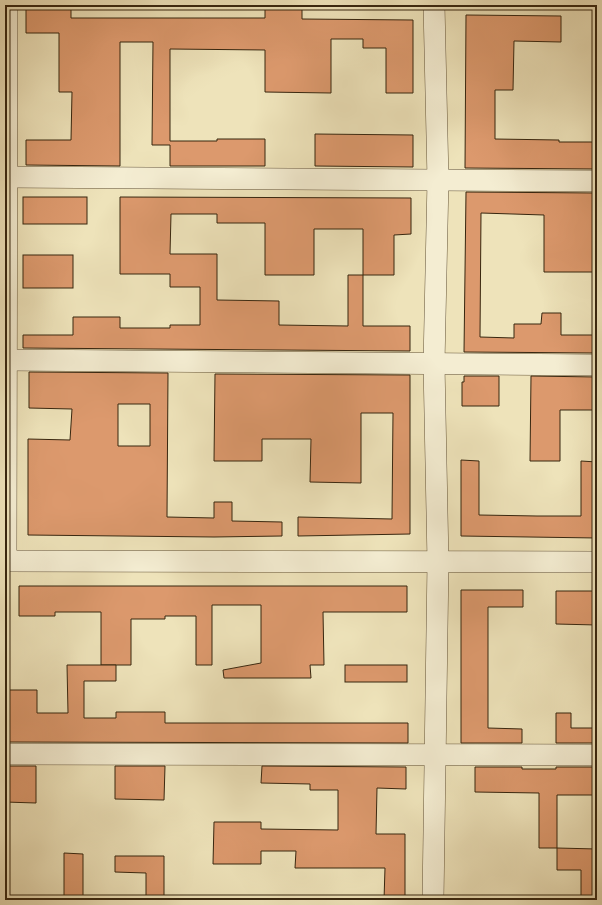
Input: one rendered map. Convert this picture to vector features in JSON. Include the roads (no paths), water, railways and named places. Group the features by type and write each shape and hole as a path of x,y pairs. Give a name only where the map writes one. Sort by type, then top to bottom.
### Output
{"street":[{"path":"7,5 6,561 597,562"},
{"path":"433,900 438,562 434,364 438,180 434,5"},
{"path":"7,177 597,181"},
{"path":"7,360 597,365"},
{"path":"5,754 597,755"}]}
